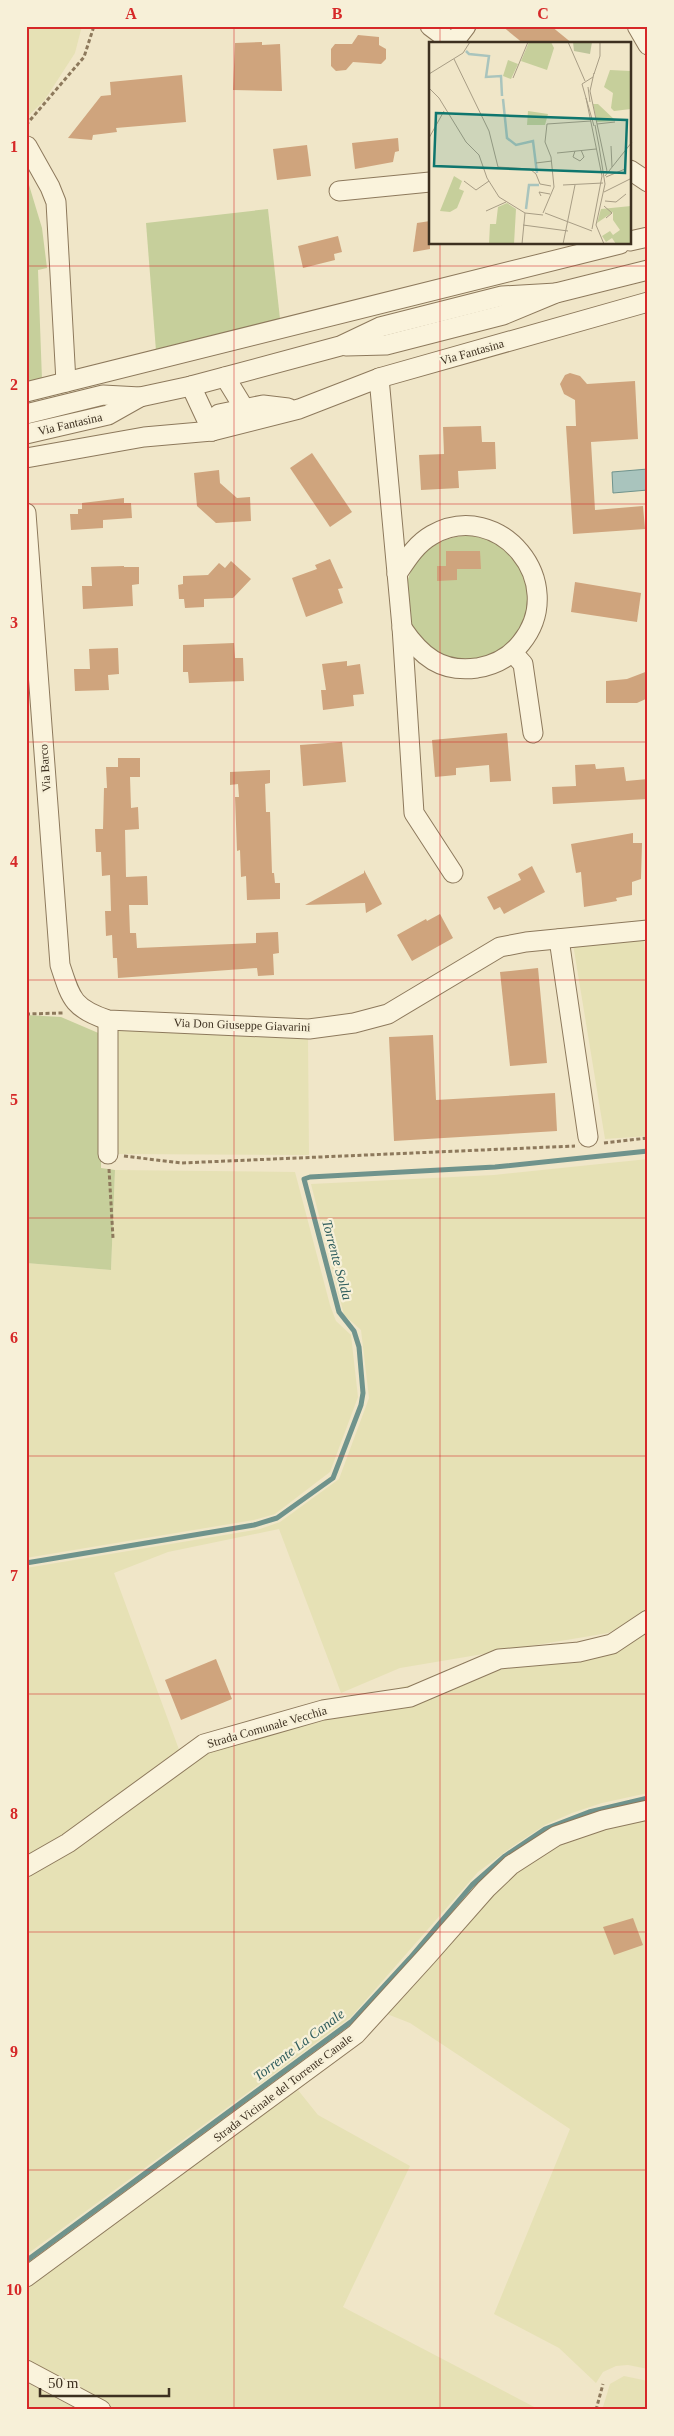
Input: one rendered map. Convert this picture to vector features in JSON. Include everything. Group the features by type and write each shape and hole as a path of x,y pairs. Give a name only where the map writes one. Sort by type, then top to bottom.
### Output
{"street":[{"path":"430,26 450,42"},
{"path":"454,42 466,26"},
{"path":"637,26 648,45"},
{"path":"28,146 56,202 66,382"},
{"path":"632,171 648,182"},
{"path":"338,191 429,182"},
{"path":"632,241 648,237"},
{"path":"26,392 616,245"},
{"name":"Via Fantasina","path":"26,414 103,395 140,397 191,386 340,346 380,326 502,296 556,293 648,270"},
{"name":"Via Fantasina","path":"212,431 299,410 379,378 648,302"},
{"path":"225,377 244,408"},
{"path":"379,378 402,627 414,813 453,873"},
{"path":"26,458 144,437 212,431 191,386"},
{"name":"Via Fantasina","path":"26,434 108,415 140,397"},
{"name":"Via Fantasina","path":"212,431 219,414 263,405 299,410"},
{"name":"Via Barco","path":"26,514 60,964 71,998 87,1013"},
{"path":"397,574 412,551 433,535 458,526 484,528 508,539 526,558 537,582 538,608 529,633 513,653 490,666 464,670 438,664 416,649 402,627"},
{"path":"513,653 523,664 533,733"},
{"name":"Via Don Giuseppe Giavarini","path":"87,1013 108,1020 309,1029 354,1022 388,1014 500,947 648,930"},
{"path":"559,939 588,1141"},
{"path":"108,1020 108,1154"},
{"name":"Strada Comunale Vecchia","path":"26,1867 68,1843 204,1744 323,1710 410,1697 499,1659 579,1652 612,1644 648,1620"},
{"name":"Strada Vicinale del Torrente Canale","path":"26,2277 356,2034 428,1956 486,1889 512,1866 556,1836 602,1820 648,1810"},
{"path":"26,2370 101,2410"}],"path":[{"path":"26,126 84,57 94,26"},
{"path":"113,1238 108,1154 181,1163 648,1138"},
{"path":"596,2410 603,2384"}],"shaded area":[{"path":"26,26 82,26 75,53 44,101 26,118"},
{"path":"644,940 648,992 648,1136 605,1139 573,944"},
{"path":"113,1023 308,1034 309,1155 115,1154"},
{"path":"648,1159 648,1609 642,1615 608,1633 400,1668 341,1693 279,1529 168,1552 114,1573 181,1755 26,1860 26,1568 260,1529 280,1522 339,1479 369,1398 361,1330 344,1315 311,1184 494,1175"},
{"path":"115,1170 295,1172 330,1305 336,1321 351,1335 358,1397 330,1472 275,1514 254,1520 26,1558 26,1263 111,1270"},
{"path":"648,1632 648,1793 602,1803 572,1813 545,1825 513,1846 478,1872 351,2017 26,2255 26,1874 206,1752 402,1687 441,1678 578,1658 615,1649 635,1641"},
{"path":"648,1816 648,2369 628,2365 616,2366 603,2372 596,2383 559,2348 494,2314 570,2129 410,2023 387,2014 479,1908 515,1872 555,1845 593,1828"},
{"path":"298,2090 318,2115 410,2166 343,2307 540,2410 112,2410 26,2364 26,2286 162,2186"},
{"path":"624,2376 648,2381 648,2410 602,2410 610,2384"},
{"path":"26,2382 42,2391 79,2410 26,2410"}],"green space":[{"path":"26,175 42,228 47,268 38,270 42,380 26,384"},
{"path":"268,209 280,319 156,351 146,223"},
{"path":"467,536 491,540 511,554 525,574 529,598 525,622 511,642 491,656 467,660 443,656 423,642 409,622 405,598 409,574 423,554 443,540"},
{"path":"26,1015 61,1017 103,1035 101,1168 115,1170 111,1270 26,1263"}],"water":[{"path":"648,469 648,490 613,493 612,472"}],"building":[{"path":"502,26 551,26 571,42 522,42"},
{"path":"358,35 379,37 379,45 386,49 386,59 381,64 353,62 346,70 336,71 331,66 331,49 335,44 352,44"},
{"path":"262,42 262,45 280,44 282,91 233,90 235,43"},
{"path":"182,75 186,122 116,128 117,132 93,135 92,140 68,138 101,96 111,95 110,82"},
{"path":"398,138 399,151 395,152 393,162 355,169 352,143"},
{"path":"307,145 311,176 277,180 273,149"},
{"path":"429,221 430,249 413,252 417,223"},
{"path":"338,236 342,252 334,254 335,260 303,268 298,246"},
{"path":"570,373 580,376 587,384 635,381 638,439 591,442 595,510 643,506 645,529 573,534 566,426 576,426 575,400 564,394 560,384 565,375"},
{"path":"481,426 482,442 495,442 496,469 458,471 459,488 421,490 419,455 444,454 443,427"},
{"path":"312,453 352,512 330,527 290,468"},
{"path":"219,470 220,483 237,498 250,497 251,521 216,523 197,506 194,473"},
{"path":"124,498 124,503 131,503 132,518 103,520 103,528 71,530 70,514 78,514 78,509 82,509 82,503"},
{"path":"446,551 480,551 481,569 457,569 457,580 437,581 437,566 446,566"},
{"path":"330,559 343,588 338,589 343,603 306,617 292,578 317,569 315,565"},
{"path":"231,561 251,579 233,598 204,599 204,607 185,608 184,599 179,599 178,585 183,584 183,576 208,575 219,563 225,568"},
{"path":"91,567 139,567 139,584 132,585 133,606 83,609 82,586 92,586"},
{"path":"575,582 641,593 637,622 571,612"},
{"path":"234,643 235,658 243,658 244,681 189,683 188,672 183,672 183,645"},
{"path":"118,648 119,674 108,675 109,690 75,691 74,669 90,669 89,649"},
{"path":"347,661 347,666 360,664 364,694 353,695 354,706 323,710 321,690 326,690 322,664"},
{"path":"648,671 648,698 637,703 606,703 606,681 627,679"},
{"path":"507,733 511,781 490,782 489,765 456,768 456,775 435,777 432,740"},
{"path":"342,742 346,782 303,786 300,745"},
{"path":"118,758 140,758 140,777 130,777 131,808 138,807 139,829 125,830 126,877 147,876 148,905 129,905 130,933 136,933 137,948 256,943 256,933 278,932 279,953 273,954 274,975 258,976 257,968 118,978 117,958 113,958 112,935 106,936 105,911 111,911 110,875 102,876 101,852 96,852 95,829 103,829 104,788 107,788 106,767 118,767"},
{"path":"595,764 596,769 624,767 626,781 648,779 648,799 553,804 552,787 576,786 575,765"},
{"path":"270,770 270,783 265,784 266,812 270,812 272,873 274,873 275,883 280,883 280,899 247,900 246,876 241,877 240,850 237,851 235,797 239,797 238,784 230,785 230,772"},
{"path":"633,833 633,843 642,843 641,879 632,882 632,895 616,898 617,901 584,907 581,872 576,873 571,844"},
{"path":"532,866 545,892 504,914 500,907 494,910 487,897 521,880 518,874"},
{"path":"364,870 382,904 366,913 365,903 305,905 364,873"},
{"path":"440,914 453,938 412,961 397,935 426,919 427,921"},
{"path":"538,968 547,1063 510,1066 500,972"},
{"path":"433,1035 436,1100 555,1093 557,1131 394,1141 389,1037"},
{"path":"216,1659 232,1699 181,1720 165,1680"},
{"path":"633,1918 643,1945 614,1955 603,1927"}],"waterway":[{"name":"Torrente Solda","path":"26,1563 254,1525 277,1518 333,1478 361,1405 363,1393 359,1347 354,1331 339,1312 304,1179 310,1177 495,1167 648,1151"},
{"name":"Torrente La Canale","path":"26,2261 352,2021 410,1958 472,1885 505,1856 545,1829 589,1812 648,1798"}]}
